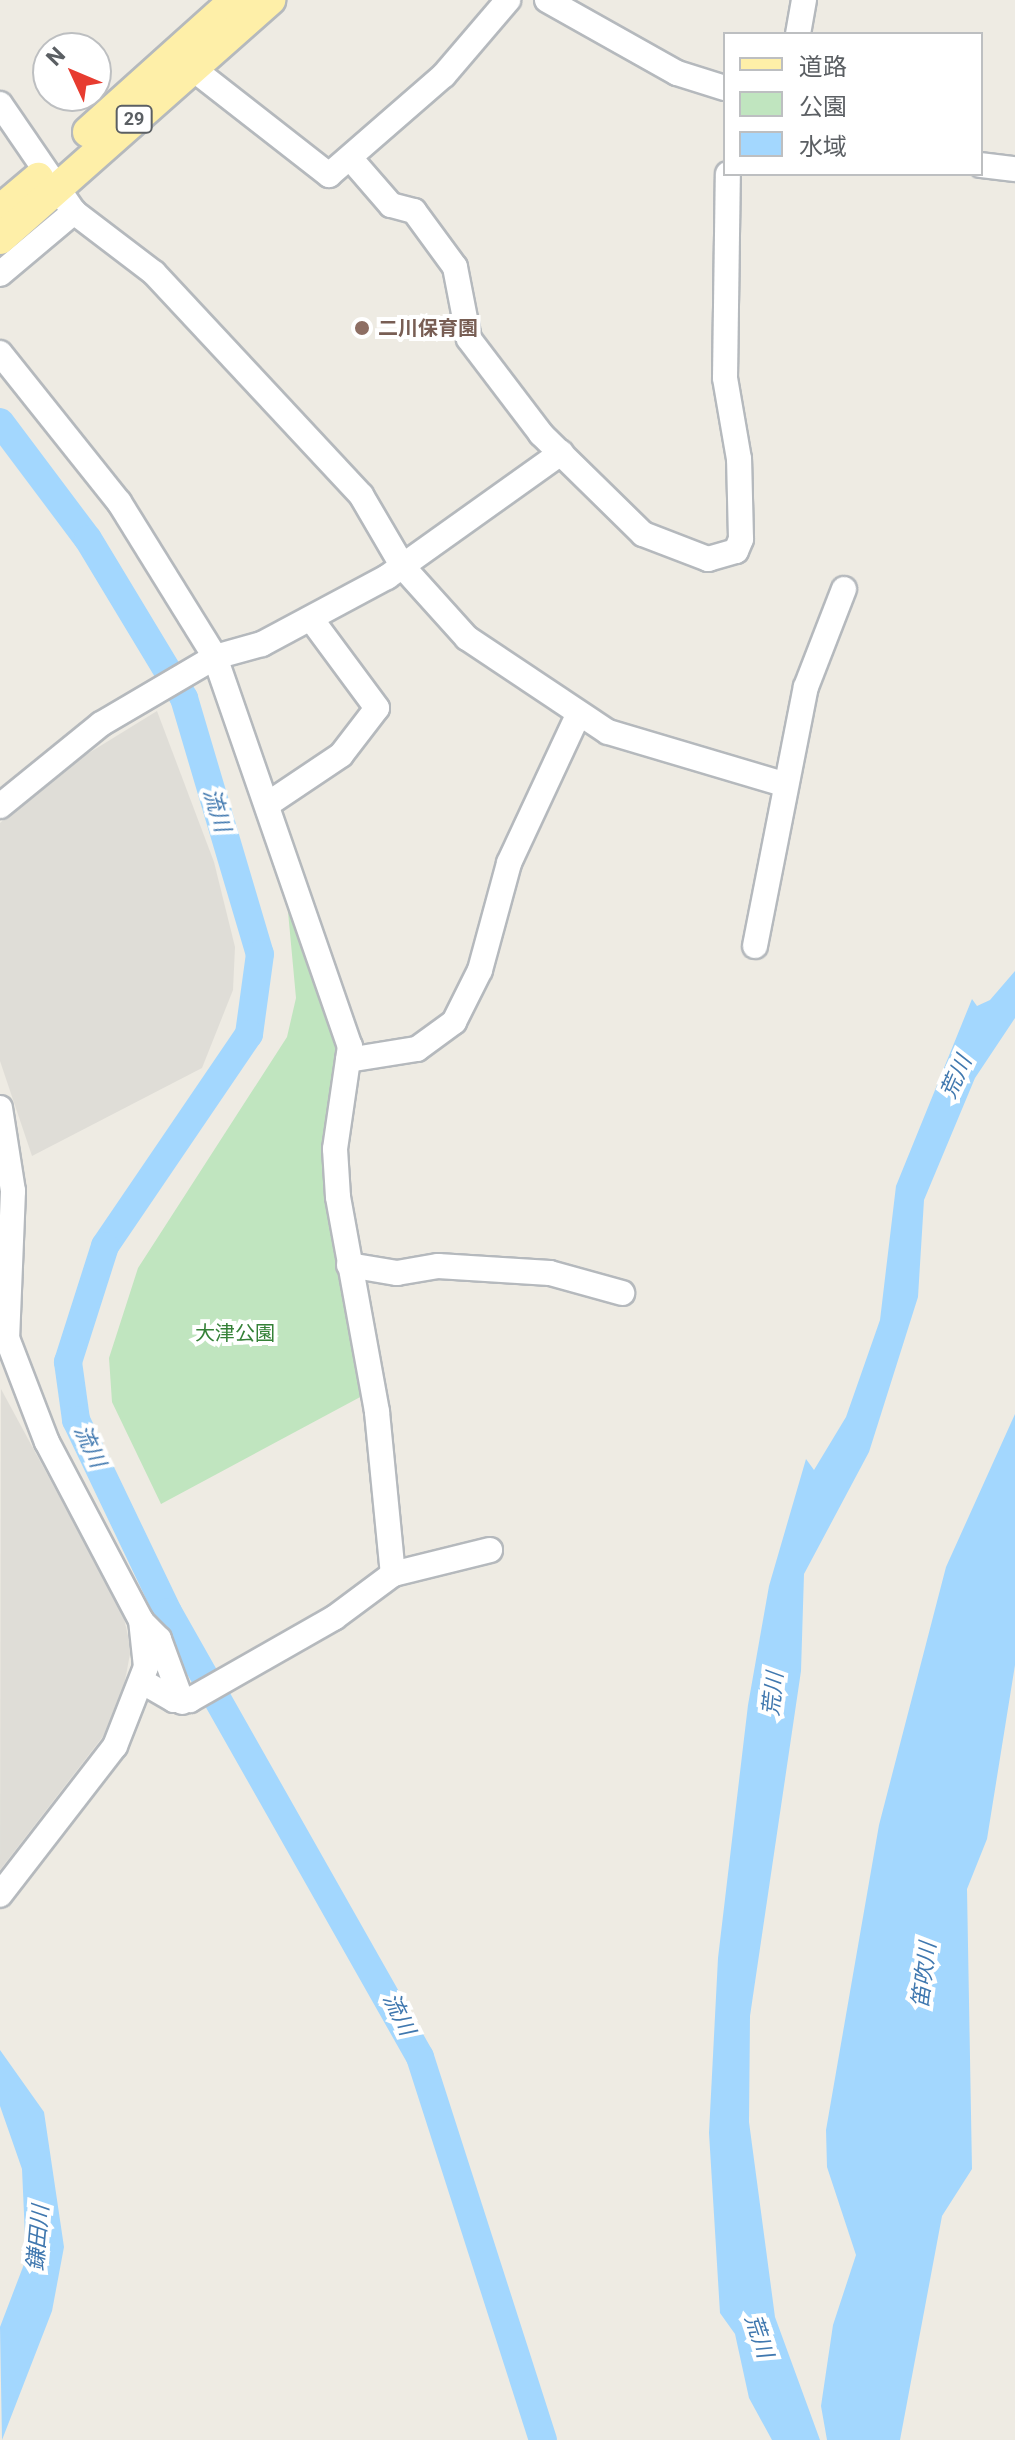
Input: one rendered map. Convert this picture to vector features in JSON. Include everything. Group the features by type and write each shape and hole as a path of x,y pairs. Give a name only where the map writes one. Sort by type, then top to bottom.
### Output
{"main road":[{"name":"29","path":"0,210 59,190 235,0"},
{"name":"29","path":"0,239 59,190 270,0"}],"street":[{"path":"192,68 329,175 444,75 508,0"},
{"path":"547,0 677,73 723,87"},
{"path":"798,32 804,0"},
{"path":"0,104 59,190 154,273 361,495 403,567 467,638 577,717 652,750 784,784"},
{"path":"351,159 391,205 414,211 455,267 469,339 593,491 660,544 708,559 736,551 739,459 725,378 728,176"},
{"path":"983,165 1015,169"},
{"path":"0,274 59,190"},
{"path":"0,353 119,502 215,658 350,1046 335,1149 349,1265 377,1412 393,1574"},
{"path":"0,806 101,724 215,658 262,644 312,620 403,567 561,453"},
{"path":"755,946 784,784 806,687 844,589"},
{"path":"268,804 341,755 377,708 312,620"},
{"path":"348,1060 417,1049 454,1022 480,970 509,863 577,717"},
{"path":"0,1108 13,1191 7,1338 10,1375 141,1620 159,1639 192,1697"},
{"path":"349,1265 397,1273 438,1266 550,1273 622,1293"},
{"path":"143,1682 192,1697 238,1675 393,1574 490,1550"},
{"path":"0,1895 115,1746 143,1682 141,1620"}],"shaded area":[{"path":"157,711 214,862 235,947 233,990 202,1068 32,1156 0,1061 0,823 58,772"},
{"path":"1,1389 123,1614 131,1649 118,1717 0,1870"}],"green space":[{"name":"大津公園","path":"286,890 334,1022 364,1395 161,1504 112,1402 109,1358 138,1268 287,1037 296,998"}],"water":[{"name":"荒川","path":"1015,971 1015,1018 975,1078 924,1200 918,1297 869,1452 804,1574 801,1671 750,2016 749,2122 775,2317 820,2440 772,2440 749,2398 735,2334 720,2313 709,2133 718,1958 748,1705 769,1586 806,1459 814,1470 846,1417 880,1320 896,1186 972,999 977,1006 990,1000"},
{"name":"笛吹川","path":"1015,1414 1015,1665 987,1839 967,1889 972,2169 942,2216 900,2440 827,2440 821,2406 833,2325 856,2255 827,2167 826,2130 879,1825 946,1567"},
{"name":"鎌田川","path":"0,2050 44,2112 64,2247 52,2311 2,2440 0,2327 26,2259 22,2169 0,2106"}],"waterway":[{"name":"流川","path":"0,422 88,539 184,698 260,954 249,1034 105,1246 68,1362 76,1420 168,1612 420,2057 543,2440"}],"place":[{"name":"二川保育園","path":"362,328"}]}
